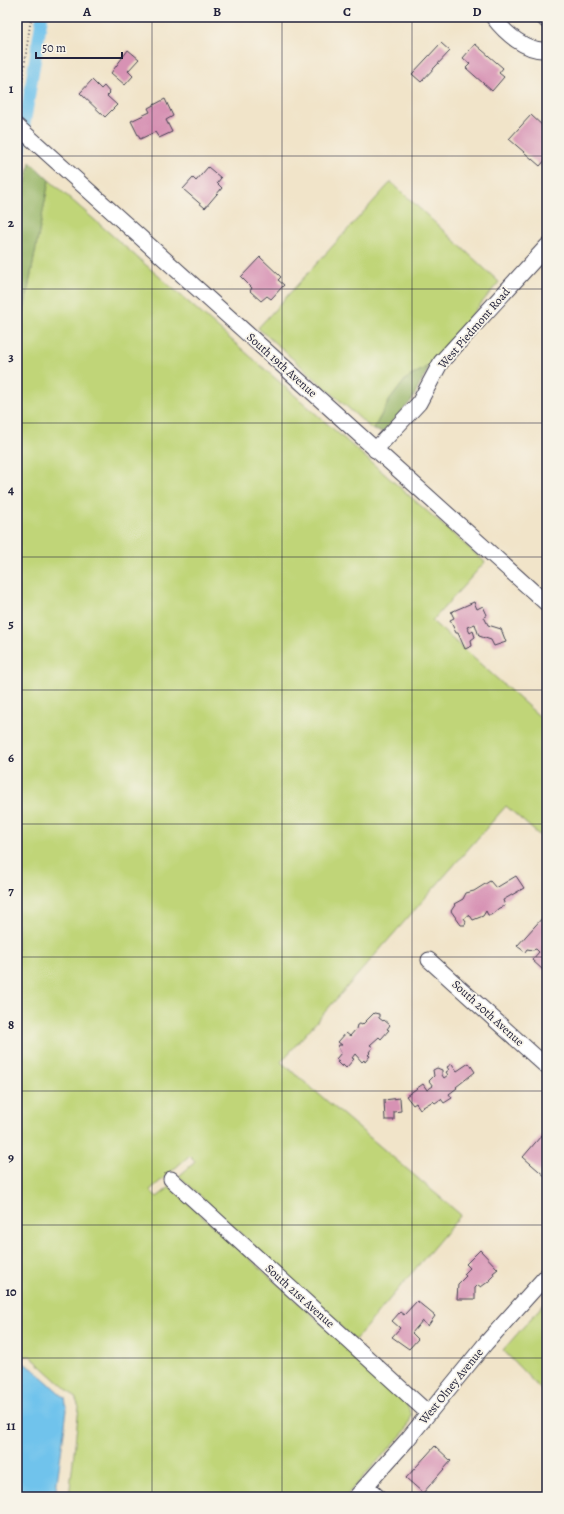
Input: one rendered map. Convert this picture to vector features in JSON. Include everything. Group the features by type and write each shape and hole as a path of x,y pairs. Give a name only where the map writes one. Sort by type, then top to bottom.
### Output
{"street":[{"path":"493,17 499,26 516,40 535,50 547,50"},
{"path":"543,17 547,21"},
{"name":"South 19th Avenue","path":"17,126 41,146 375,450 547,604"},
{"name":"West Piedmont Road","path":"375,450 419,403 441,362 547,246"},
{"name":"South 20th Avenue","path":"429,960 547,1067"},
{"name":"South 21st Avenue","path":"171,1179 428,1413"},
{"name":"West Olney Avenue","path":"361,1492 407,1440 486,1343 547,1275"},
{"path":"361,1492 378,1497"}],"path":[{"path":"18,111 31,17"}],"green space":[{"path":"30,162 49,180 17,347 17,227"},
{"path":"49,180 485,562 432,621 547,723 547,842 506,806 281,1062 461,1215 355,1340 179,1176 195,1162 189,1156 150,1190 157,1197 170,1187 403,1397 412,1415 406,1430 345,1497 69,1497 79,1407 75,1397 30,1356 17,1357 17,347"},
{"path":"391,182 499,282 430,365 406,379 389,401 373,430 258,328"},
{"path":"430,365 412,400 383,432 373,430 389,401 406,379"},
{"path":"547,1300 547,1396 503,1350"}],"water":[{"path":"17,1363 23,1363 33,1369 65,1398 67,1410 55,1497 27,1497 17,1488"}],"building":[{"path":"441,43 450,51 421,82 412,74"},
{"path":"475,44 503,68 499,73 504,77 492,91 466,68 470,64 463,58"},
{"path":"128,50 139,59 128,71 133,76 125,85 111,73"},
{"path":"92,80 101,89 104,86 110,93 107,96 117,105 105,117 80,93"},
{"path":"165,99 173,116 166,120 172,132 159,138 155,132 140,139 131,121 150,112 148,108"},
{"path":"531,115 544,127 547,124 547,158 540,166 509,139"},
{"path":"208,167 221,178 217,183 222,188 205,208 183,189 193,178 196,181"},
{"path":"260,257 281,277 278,280 284,285 271,299 267,296 261,301 250,291 252,288 241,277"},
{"path":"474,602 477,609 483,606 487,615 484,617 488,625 501,629 506,642 494,646 491,640 479,636 475,624 467,627 470,633 473,631 475,637 471,640 472,646 465,649 450,620 454,618 451,612"},
{"path":"516,876 524,888 503,900 505,906 499,908 491,915 488,915 486,911 483,916 473,920 469,914 464,918 466,921 465,925 461,925 451,911 455,905 454,904 463,899 466,893 474,891 490,881 496,888"},
{"path":"544,916 547,919 547,966 543,970 532,960 539,952 536,949 527,949 525,952 517,946"},
{"path":"374,1013 379,1014 379,1018 390,1025 387,1029 389,1030 381,1039 379,1037 370,1045 373,1047 368,1055 370,1056 365,1062 364,1060 362,1062 355,1054 352,1058 354,1059 346,1068 343,1065 342,1067 336,1059 341,1053 338,1047 339,1045 342,1045 338,1042 346,1033 350,1036 356,1029 357,1025 362,1025"},
{"path":"469,1063 475,1072 449,1094 452,1098 444,1103 441,1099 435,1103 433,1101 420,1109 416,1103 413,1105 406,1096 423,1084 427,1090 433,1086 429,1081 434,1076 433,1070 437,1068 442,1070 442,1075 444,1078 448,1075 446,1072 449,1070 447,1067 452,1064 457,1071"},
{"path":"400,1098 401,1111 394,1112 394,1120 385,1120 384,1100"},
{"path":"547,1129 547,1178 523,1157"},
{"path":"480,1250 498,1269 493,1273 494,1275 490,1279 491,1280 481,1287 478,1285 475,1288 475,1299 457,1299 458,1284 466,1276 464,1274 470,1268 466,1264"},
{"path":"417,1301 435,1316 428,1326 422,1321 412,1333 418,1339 409,1349 392,1337 400,1328 392,1321 400,1312 404,1315"},
{"path":"435,1446 451,1461 423,1493 406,1478"}],"waterway":[{"path":"17,171 42,17"}]}
